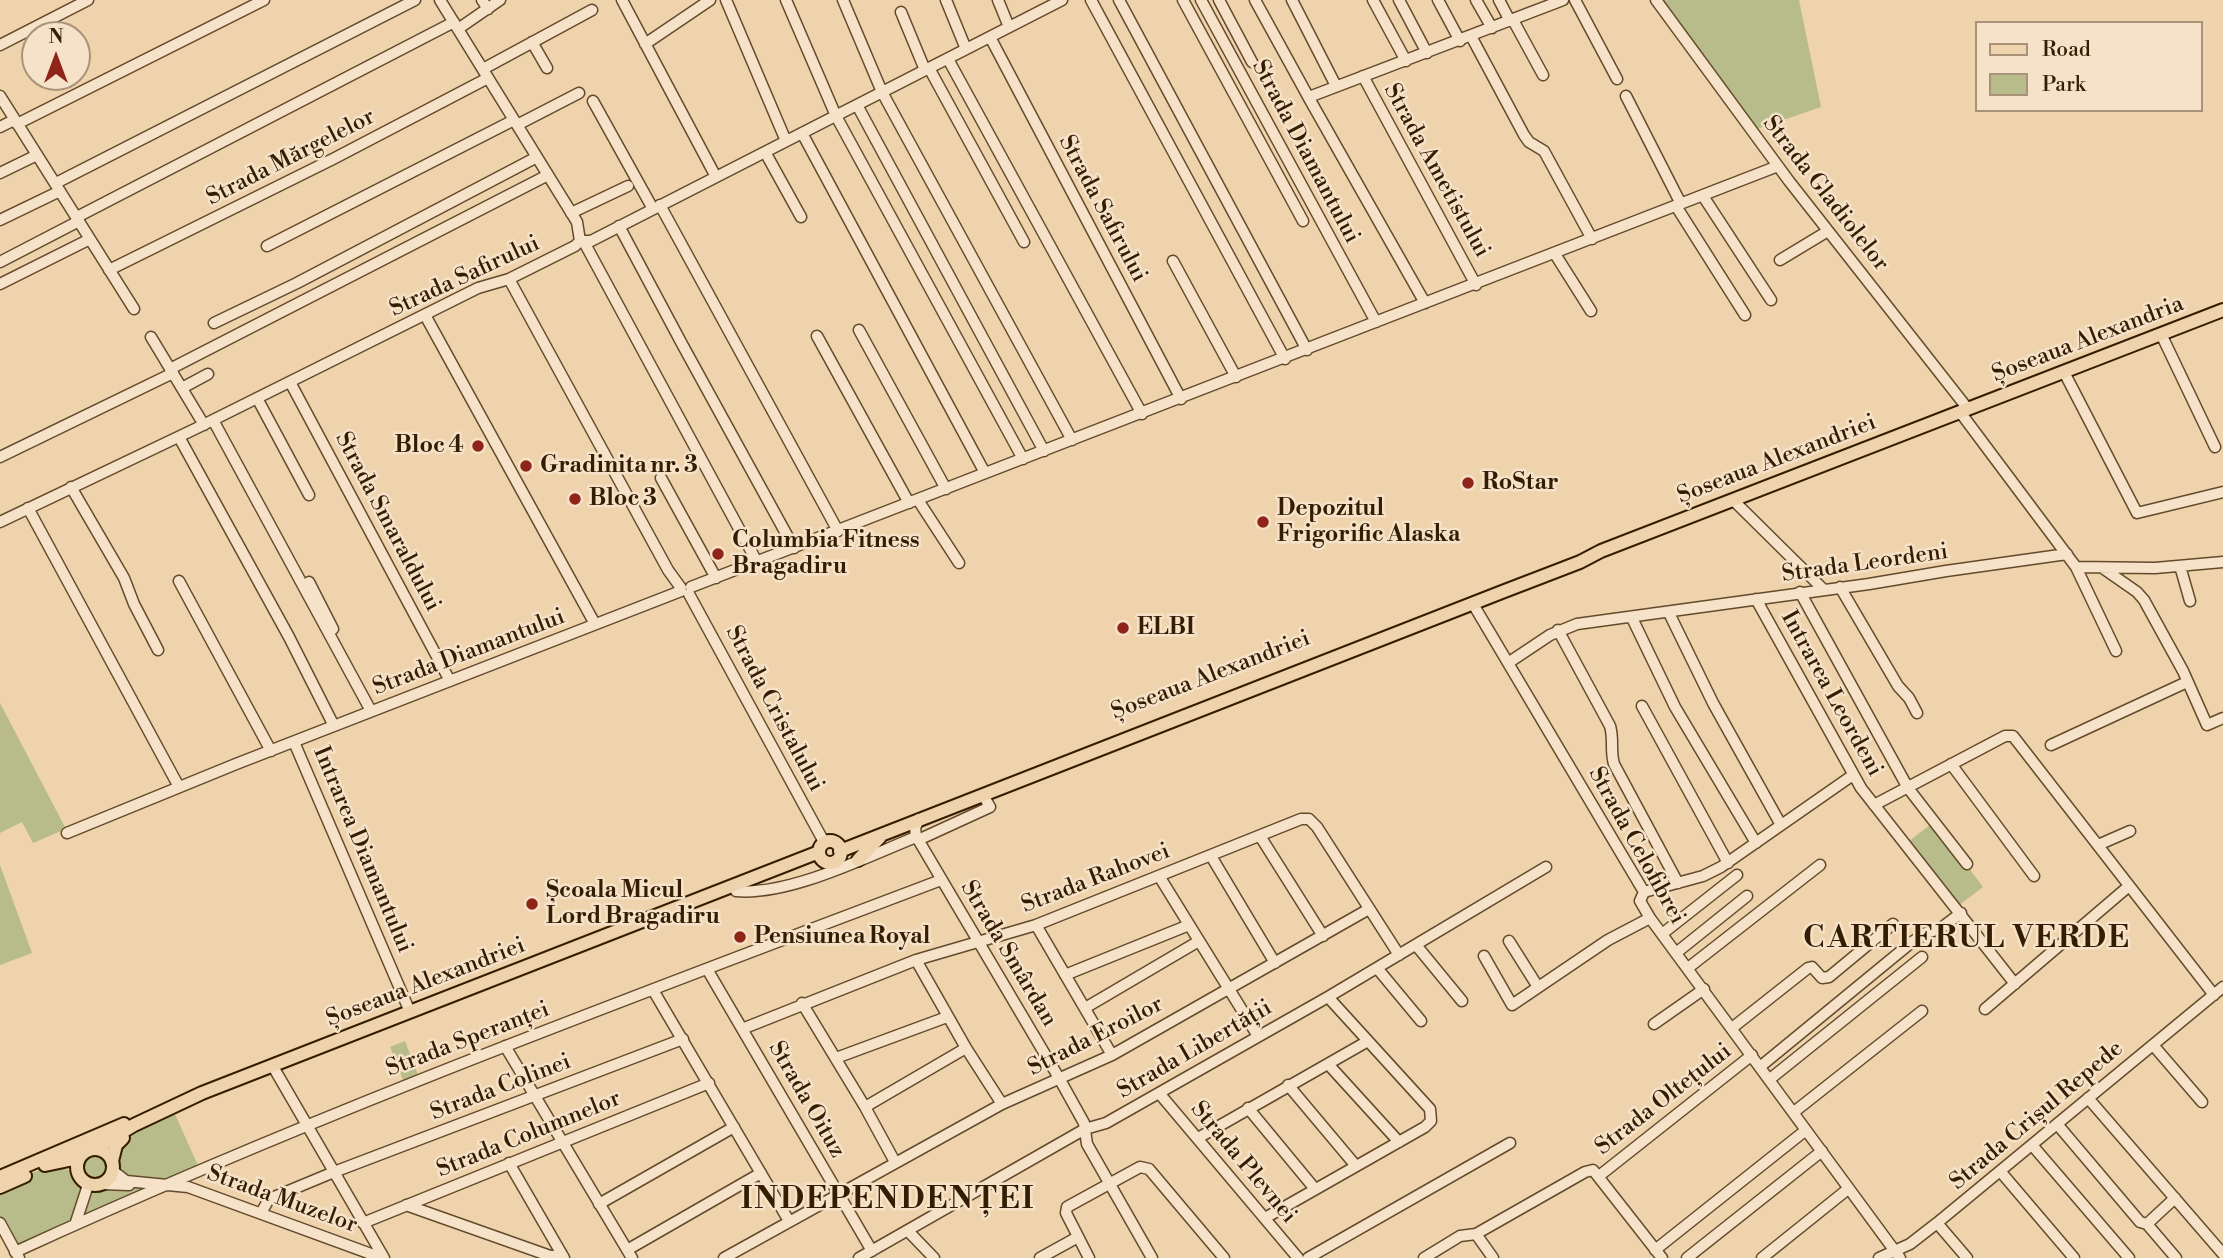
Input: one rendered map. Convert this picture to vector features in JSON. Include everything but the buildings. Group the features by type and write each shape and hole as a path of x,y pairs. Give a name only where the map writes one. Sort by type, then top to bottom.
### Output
{"main road":[{"name":"Șoseaua Alexandria","path":"1964,410 2223,310"},
{"name":"Șoseaua Alexandriei","path":"112,1166 116,1145 135,1130 275,1070 736,891 828,850 919,820 1964,410"},
{"name":"Șoseaua Alexandriei","path":"94,1149 134,1125 202,1093 828,850 1544,567 1601,551"},
{"path":"858,860 882,834"},
{"path":"0,1182 202,1093"},
{"path":"94,1149 105,1153 112,1166 111,1176 102,1184 83,1180 68,1169 50,1168 0,1182 30,1169 94,1149"},
{"path":"82,1154 77,1164 83,1180"}],"street":[{"path":"0,46 88,0"},
{"path":"0,127 86,90 264,0"},
{"path":"0,220 415,0"},
{"path":"440,0 572,213 582,242 757,562"},
{"name":"Strada Mărgelelor","path":"0,262 78,219 456,26 485,5 500,0"},
{"path":"622,0 716,177"},
{"path":"645,44 710,0"},
{"path":"726,0 786,141"},
{"path":"786,0 836,116 1023,459"},
{"path":"843,0 882,92 1072,440"},
{"path":"946,0 966,49"},
{"path":"998,0 1009,27"},
{"name":"Strada Safirului","path":"0,522 179,437 478,288 511,278 619,226 1062,0"},
{"path":"1091,0 1285,359"},
{"path":"1119,0 1307,350"},
{"path":"1183,0 1303,221"},
{"name":"Strada Diamantului","path":"1200,0 1377,322"},
{"path":"1219,0 1252,62"},
{"path":"1255,0 1425,303"},
{"path":"1292,0 1336,86"},
{"name":"Strada Ametistului","path":"1373,0 1406,61"},
{"path":"1399,0 1427,53"},
{"path":"1438,0 1460,41"},
{"path":"1476,0 1492,28"},
{"path":"1499,0 1543,75"},
{"path":"1530,0 1536,11"},
{"name":"Strada Ametistului","path":"1309,97 1563,0"},
{"path":"1575,0 1616,79"},
{"name":"Strada Gladiolelor","path":"1656,0 1778,166 1964,410 2067,554 2076,567 2116,652"},
{"name":"Strada Mărgelelor","path":"109,270 345,153 592,9"},
{"path":"901,12 927,69 1024,242"},
{"path":"1471,36 1524,135 1529,142 1544,151 1591,239"},
{"name":"Strada Safirului","path":"990,37 1181,398"},
{"path":"532,42 547,68"},
{"path":"948,58 1142,414"},
{"name":"Strada Ametistului","path":"1363,76 1476,285"},
{"path":"267,246 579,93"},
{"path":"0,96 134,309"},
{"path":"1626,96 1678,205 1745,315"},
{"path":"593,101 656,207 838,531"},
{"path":"857,105 1044,451"},
{"path":"802,133 985,473"},
{"path":"765,152 801,218"},
{"path":"0,173 37,155"},
{"path":"214,323 297,283 537,157"},
{"name":"Strada Diamantului","path":"67,833 374,710 1703,195 1759,176 1778,166"},
{"path":"0,457 172,371 548,175"},
{"path":"572,213 628,186"},
{"path":"1703,195 1771,300"},
{"path":"619,226 794,548"},
{"path":"1780,260 1828,231"},
{"path":"0,284 90,239"},
{"path":"1555,254 1591,312"},
{"path":"1173,261 1236,377"},
{"name":"Strada Cristalului","path":"511,278 674,581 685,589 828,850"},
{"path":"425,315 595,624"},
{"path":"859,330 946,489"},
{"path":"2161,334 2215,447"},
{"path":"817,336 913,502 959,563"},
{"path":"151,337 182,388 208,422 374,710"},
{"path":"2064,372 2137,513 2223,492"},
{"path":"182,388 208,374"},
{"name":"Strada Smaraldului","path":"290,382 450,681"},
{"path":"257,398 309,495"},
{"path":"179,437 289,637 334,726"},
{"path":"662,478 716,578"},
{"path":"71,487 124,578 158,650"},
{"path":"1733,500 1823,589"},
{"path":"28,508 179,787"},
{"name":"Strada Leordeni","path":"1508,663 1558,630 1577,624 2067,554"},
{"path":"2076,567 2105,569 2222,563"},
{"path":"2180,566 2190,601"},
{"path":"2105,569 2140,595 2207,725 2223,718"},
{"path":"179,581 271,751"},
{"path":"309,582 374,710"},
{"path":"1840,587 1898,686 1917,713"},
{"path":"1800,593 1908,788 1967,864"},
{"name":"Intrarea Leordeni","path":"1756,599 1853,775 2015,984"},
{"name":"Strada Celofibrei","path":"1473,604 1644,892 1640,901 1650,918 1897,1254"},
{"path":"1669,612 1713,703 1781,825"},
{"path":"1632,618 1675,707 1756,843"},
{"path":"1558,630 1610,726 1613,738 1611,756 1614,764 1678,883"},
{"path":"2051,745 2187,682"},
{"path":"1642,706 1728,863"},
{"path":"1874,805 2005,736 2013,736 2214,995"},
{"name":"Intrarea Diamantului","path":"294,742 410,1012"},
{"path":"1951,764 2034,876"},
{"path":"1644,892 1710,873 1728,863 1853,775"},
{"path":"736,891 755,892 780,888 916,838 990,807 983,795"},
{"name":"Strada Rahovei","path":"742,1029 916,960 1036,925 1301,819 1309,819 1317,827 1399,955"},
{"path":"916,838 915,828 919,820"},
{"path":"2098,845 2130,831"},
{"path":"1260,836 1323,936"},
{"name":"Strada Smârdan","path":"916,838 1059,1078 1085,1129 1087,1144 1152,1258"},
{"path":"1211,856 1275,962"},
{"path":"1688,968 1820,865"},
{"name":"Strada Libertății","path":"859,1258 1085,1129 1106,1123 1328,997 1546,867"},
{"path":"1662,934 1737,875"},
{"path":"1159,876 1258,1036"},
{"name":"Strada Speranței","path":"17,1255 75,1225 307,1124 942,880"},
{"path":"1985,1009 2129,886"},
{"path":"1676,953 1747,896"},
{"name":"Strada Eroilor","path":"724,1258 1002,1104 1112,1055 1369,909"},
{"path":"1761,1066 1916,939 1940,929 1961,913"},
{"path":"1484,956 1512,1005 1608,940 1650,918"},
{"path":"1732,1028 1808,968 1812,967 1820,977 1827,978 1893,924"},
{"path":"1036,925 1112,1055"},
{"path":"1065,975 1188,925"},
{"path":"1085,1008 1199,941"},
{"path":"1508,941 1538,987"},
{"path":"1416,945 1462,1001"},
{"path":"1770,1079 1922,957"},
{"path":"916,960 947,1017 1002,1104"},
{"path":"1377,968 1421,1021"},
{"name":"Strada Oituz","path":"707,969 872,1251"},
{"name":"Strada Crișul Repede","path":"1879,1258 1897,1254 1937,1223 2223,987"},
{"path":"1654,1024 1704,989"},
{"path":"653,990 789,1221"},
{"path":"1265,1218 1427,1125 1432,1113 1328,997"},
{"path":"802,1003 895,1161"},
{"path":"1794,1112 1922,1011"},
{"path":"836,1058 947,1017"},
{"name":"Strada Colinei","path":"261,1213 269,1199 334,1172 683,1040"},
{"path":"1198,1138 1368,1041"},
{"path":"2153,1045 2202,1102"},
{"path":"505,1046 629,1254 761,1173"},
{"path":"865,1107 966,1048"},
{"name":"Strada Oltețului","path":"1599,1175 1752,1055"},
{"path":"1328,1063 1399,1142"},
{"path":"275,1070 383,1258"},
{"name":"Strada Columnelor","path":"363,1223 709,1083"},
{"path":"1288,1086 1356,1166"},
{"name":"Strada Plevnei","path":"1159,1093 1298,1258"},
{"path":"2088,1098 2223,1254"},
{"path":"1248,1108 1315,1189"},
{"path":"2057,1124 2140,1222 2147,1224 2176,1258"},
{"path":"599,1203 734,1127"},
{"path":"1424,1258 1448,1241 1466,1234 1476,1234 1593,1170 1658,1254 1806,1130"},
{"path":"1308,1258 1510,1143"},
{"path":"2032,1145 2129,1258"},
{"path":"1687,1258 1822,1151"},
{"path":"509,1163 564,1257"},
{"path":"112,1166 127,1181 168,1184"},
{"path":"1089,1258 1066,1210 1140,1167 1149,1169 1224,1258"},
{"path":"2000,1171 2074,1258"},
{"path":"75,1225 83,1180"},
{"path":"102,1184 168,1184"},
{"name":"Strada Muzelor","path":"168,1184 188,1186 383,1258"},
{"path":"1762,1258 1849,1189"},
{"path":"2147,1224 2175,1198"},
{"path":"406,1205 550,1256 564,1257"},
{"path":"0,1223 17,1255"},
{"path":"1937,1223 1967,1258"},
{"path":"908,1231 934,1258"},
{"path":"1476,1234 1493,1258"},
{"path":"1040,1258 1078,1237"}],"green space":[{"path":"1662,0 1799,0 1821,107 1757,129"},
{"path":"0,703 66,829 33,843 22,822 0,833"},
{"path":"1934,822 1983,887 1958,906 1909,841"},
{"path":"0,865 32,953 0,965"},
{"path":"405,1041 418,1075 403,1080 390,1047"},
{"path":"174,1112 200,1170 15,1252 0,1223 0,1187 49,1168 68,1170 78,1175 79,1159 90,1150 100,1150 109,1156 129,1134"}],"place":[{"name":"Bloc 4","path":"478,446"},
{"name":"Gradinita nr. 3","path":"526,466"},
{"name":"RoStar","path":"1468,483"},
{"name":"Bloc 3","path":"575,499"},
{"name":"Depozitul Frigorific Alaska","path":"1263,522"},
{"name":"Columbia Fitness Bragadiru","path":"718,554"},
{"name":"ELBI","path":"1123,628"},
{"name":"Școala Micul Lord Bragadiru","path":"532,904"},
{"name":"Pensiunea Royal","path":"740,937"}],"district":[{"name":"CARTIERUL VERDE","path":"1967,940"},
{"name":"INDEPENDENȚEI","path":"888,1201"}]}
